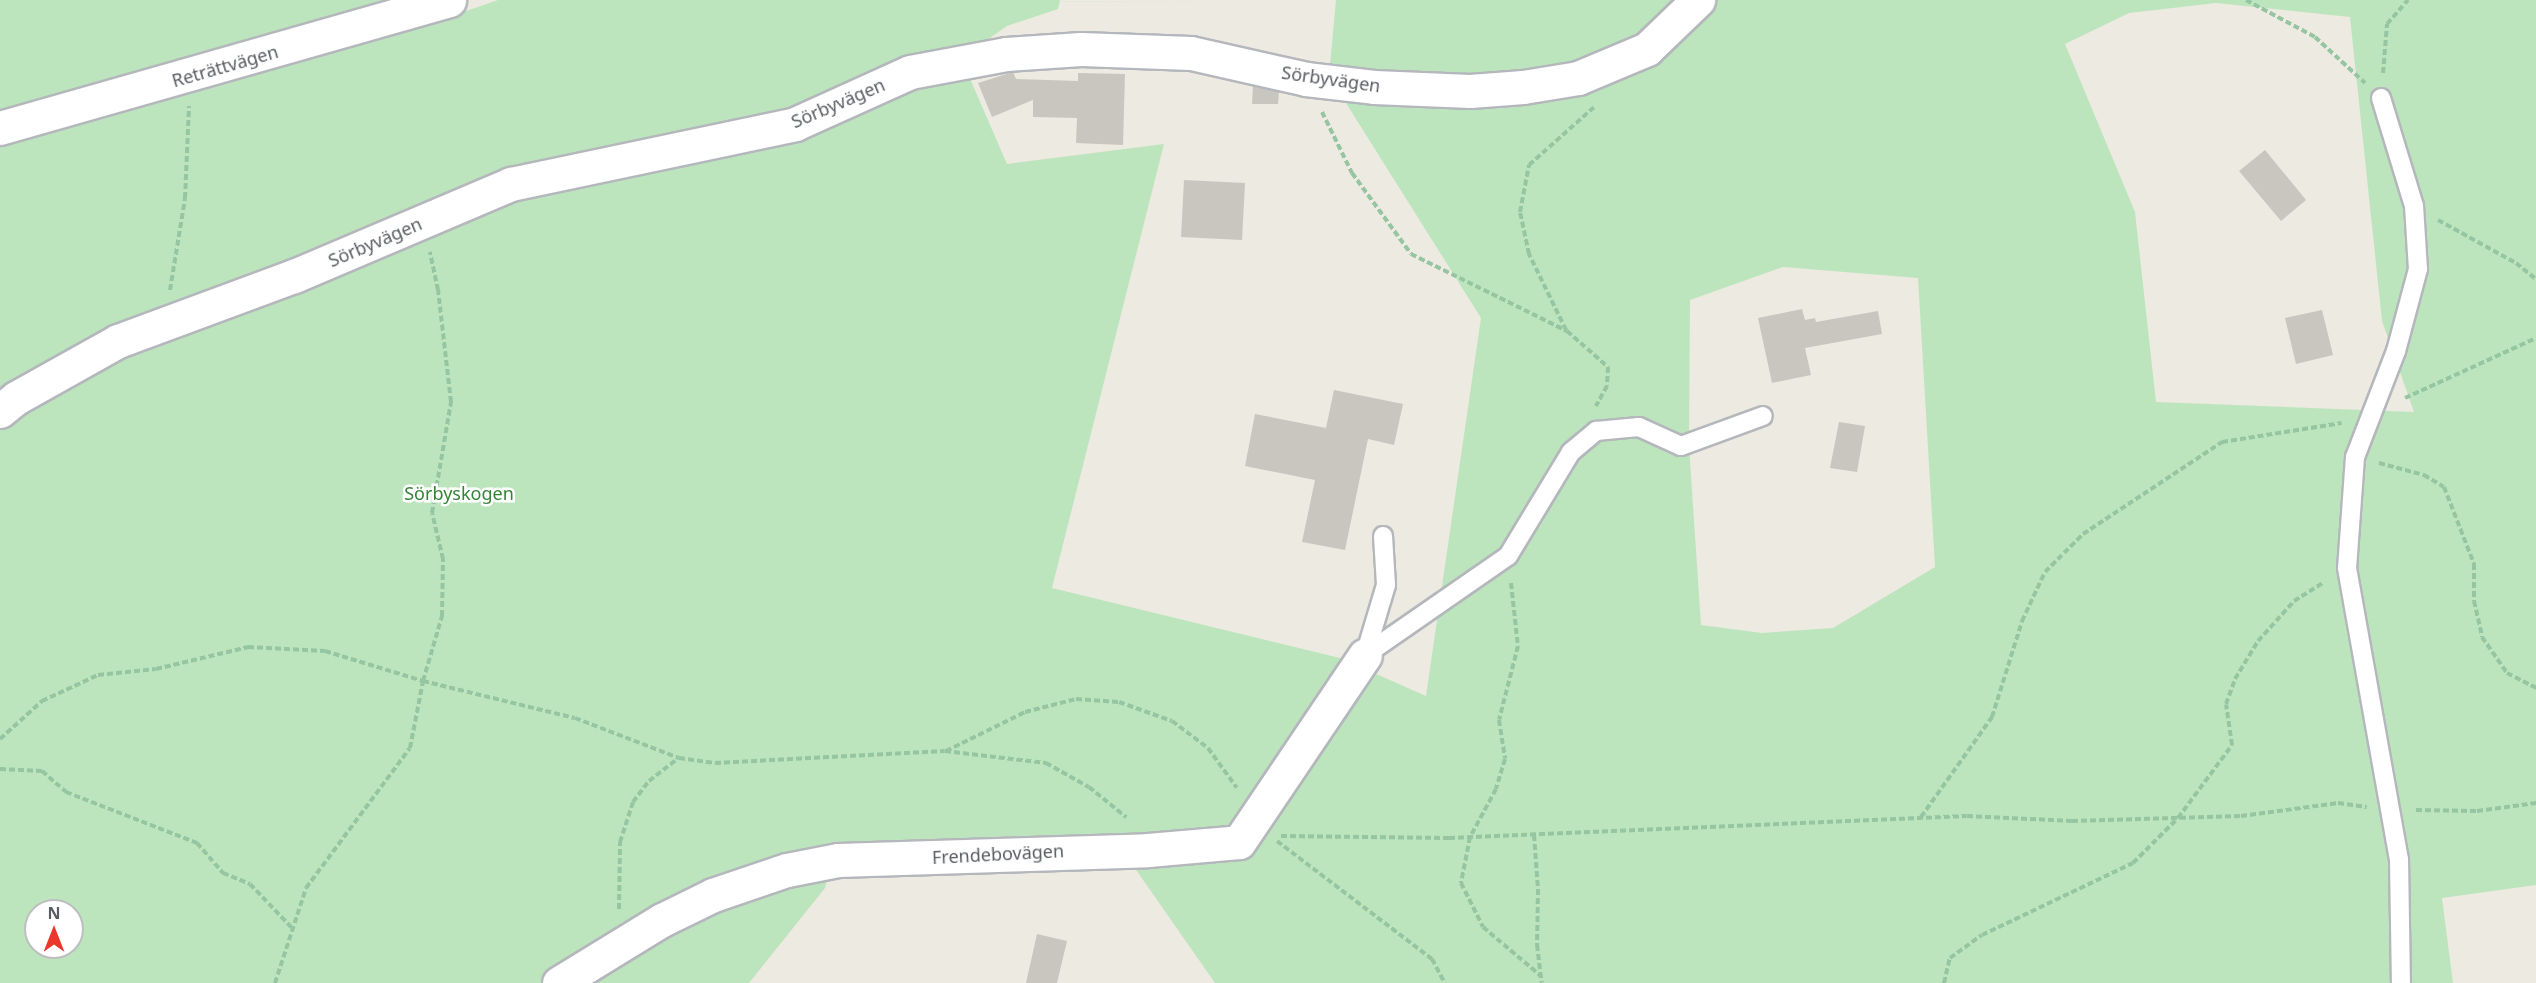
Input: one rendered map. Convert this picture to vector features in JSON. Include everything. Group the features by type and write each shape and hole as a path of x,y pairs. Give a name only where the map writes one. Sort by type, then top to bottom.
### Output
{"street":[{"name":"Reträttvägen","path":"0,128 190,76 449,0"},
{"name":"Sörbyvägen","path":"0,411 15,398 118,341 294,276 511,184 795,124 910,72 1006,54 1081,49 1191,53 1306,79 1374,87 1470,91 1578,78 1647,49 1698,0"},
{"name":"Frendebovägen","path":"559,983 662,920 713,895 787,870 838,860 1200,846 1239,842 1258,818 1365,655"}],"lane":[{"path":"2381,98 2414,207 2418,269 2396,351 2355,457 2347,568 2399,859 2401,983"},
{"path":"1365,655 1508,556 1571,452 1596,431 1639,427 1682,446 1763,416"},
{"path":"1365,655 1386,585 1383,536"}],"path":[{"path":"2246,0 2315,37 2381,98"},
{"path":"2381,98 2387,24 2408,0"},
{"path":"165,324 185,198 190,76"},
{"path":"1306,79 1352,173 1411,254 1567,331 1608,367 1607,386 1571,452"},
{"path":"1567,331 1529,254 1520,212 1529,165 1600,100"},
{"path":"2414,207 2516,263 2536,279"},
{"path":"275,983 306,888 410,748 423,681 442,616 443,559 432,513 451,402 438,290 423,222"},
{"path":"1921,818 1992,717 2022,621 2045,572 2083,534 2222,442 2360,420 2536,338"},
{"path":"2355,457 2424,475 2445,487 2474,564 2474,601 2482,637 2506,673 2536,688"},
{"path":"1508,556 1518,646 1499,720 1505,759 1496,789 1470,837 1461,883 1483,927 1541,976"},
{"path":"1944,983 1950,958 1982,935 2133,863 2178,818 2232,745 2226,704 2235,679 2258,641 2294,601 2347,568"},
{"path":"0,739 42,701 98,675 156,669 248,647 325,651 423,681 575,718 679,758 715,763 945,752 1046,763 1089,787 1135,825"},
{"path":"945,752 1025,712 1076,699 1119,702 1172,721 1208,748 1258,818"},
{"path":"616,949 620,842 633,802 649,781 679,758"},
{"path":"0,769 42,771 66,792 197,843 223,873 250,884 292,928"},
{"path":"1445,983 1432,959 1271,836 1470,837 1967,816 2072,821 2178,818 2241,816 2338,803 2392,810 2477,811 2536,803"},
{"path":"1534,835 1542,983"}],"green space":[{"path":"0,0 421,0 0,116"},
{"name":"Sörbyskogen","path":"498,0 1060,0 1058,9 1007,26 961,58 1007,164 1164,144 1052,588 1340,658 1426,696 1481,318 1329,76 1336,0 2536,0 2536,885 2442,898 2453,983 1215,983 1118,844 833,856 825,888 749,983 0,983 0,146 411,30","holes":["2216,3 2350,17 2382,321 2414,412 2156,402 2135,212 2065,44 2129,13","1783,267 1918,278 1935,567 1833,628 1762,633 1701,625 1689,446 1690,300"]}],"building":[{"path":"1013,72 1016,79 1078,81 1078,73 1125,74 1123,145 1076,143 1077,118 1033,117 1033,100 992,117 978,83"},
{"path":"1253,86 1279,92 1278,104 1252,104"},
{"path":"2265,150 2306,200 2281,221 2239,171"},
{"path":"1184,180 1245,183 1242,240 1181,237"},
{"path":"1802,309 1805,320 1815,318 1816,322 1878,311 1882,334 1805,348 1811,375 1772,383 1758,318"},
{"path":"2322,310 2333,355 2296,364 2285,318"},
{"path":"1334,390 1403,404 1394,445 1368,439 1345,550 1302,542 1315,480 1245,466 1255,414 1326,428"},
{"path":"1839,422 1865,426 1857,472 1830,468"},
{"path":"1037,934 1067,941 1057,983 1026,983"}]}
